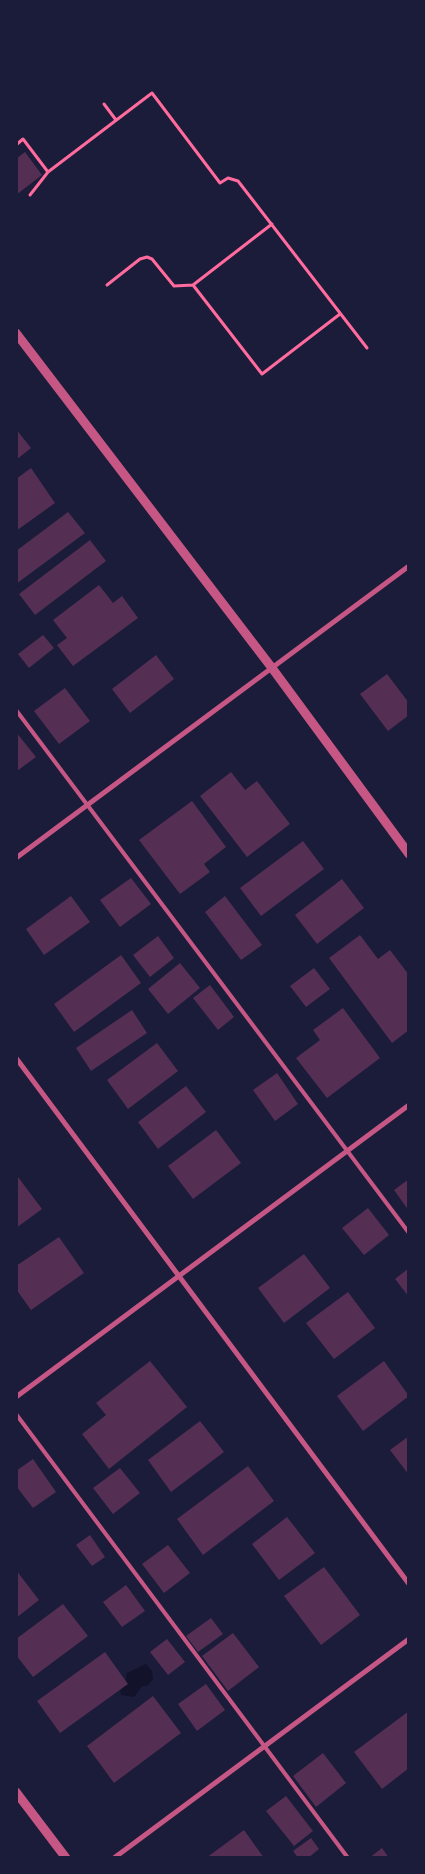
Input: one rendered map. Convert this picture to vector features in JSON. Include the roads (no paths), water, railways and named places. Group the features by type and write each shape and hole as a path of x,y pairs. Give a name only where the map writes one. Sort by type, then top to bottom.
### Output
{"street":[{"path":"16,332 272,668 409,854"},
{"path":"16,858 409,566"},
{"path":"16,1058 409,1584"},
{"path":"16,1397 409,1105"},
{"path":"114,1858 409,1639"},
{"path":"16,1792 66,1858"}],"lane":[{"path":"16,710 409,1233"},
{"path":"16,1414 348,1858"}]}
